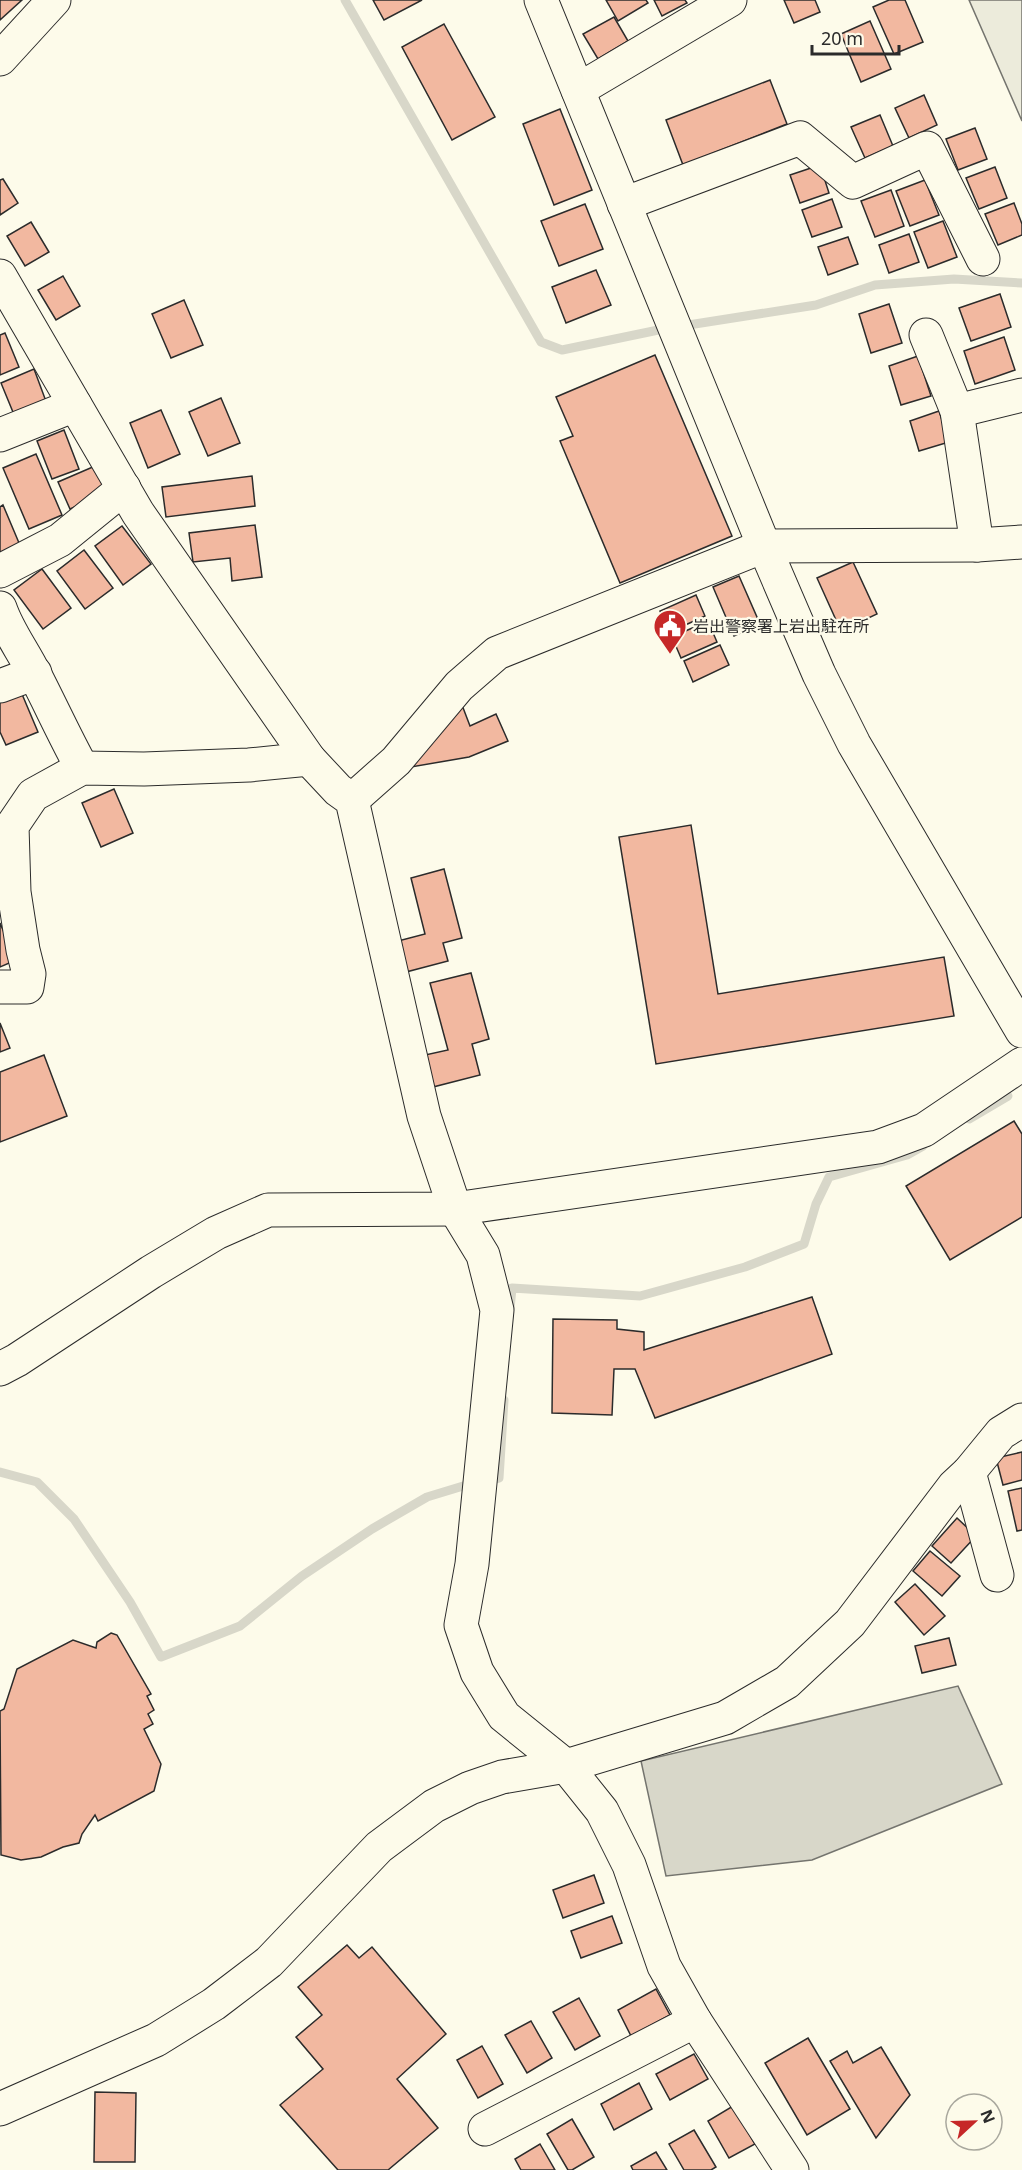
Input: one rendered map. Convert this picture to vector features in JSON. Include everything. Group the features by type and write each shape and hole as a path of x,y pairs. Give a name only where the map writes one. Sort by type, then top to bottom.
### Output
{"street":[{"path":"0,59 52,0"},
{"path":"541,0 764,546 819,674 854,744 1022,1031"},
{"path":"578,90 730,0"},
{"path":"624,204 800,138 853,182 927,148 983,259"},
{"path":"0,276 9,311 75,405 145,523 309,759 338,790 352,800 424,1116 455,1209 483,1255 497,1310 472,1564 461,1625 477,1672 504,1716 566,1766 602,1811 629,1864 664,1966 781,2167"},
{"path":"926,335 957,411 977,545"},
{"path":"957,411 1022,395"},
{"path":"0,435 75,405"},
{"path":"0,572 60,540 124,488"},
{"path":"352,800 396,761 459,686 497,653 764,546 977,545 1022,542"},
{"path":"0,608 6,625 35,673 82,768"},
{"path":"0,686 35,673"},
{"path":"0,987 27,987 30,974 22,950 6,828 33,795 82,768 144,769 249,765 309,759"},
{"path":"0,1369 151,1272 207,1239 268,1210 455,1209 878,1147 924,1130 1022,1064"},
{"path":"0,2109 156,2040 214,2004 269,1962 380,1847 434,1806 470,1788 502,1777 566,1766 725,1718 787,1682 850,1623 954,1486 969,1472 1001,1433 1022,1420"},
{"path":"969,1472 997,1575"},
{"path":"485,2129 695,2021"}],"shaded area":[{"path":"969,0 1022,0 1022,121"},
{"path":"958,1686 1002,1784 812,1860 666,1876 641,1761"}],"building":[{"path":"0,0 22,0 0,20"},
{"path":"373,0 422,0 384,20"},
{"path":"606,0 646,0 648,3 618,21"},
{"path":"654,0 685,0 687,3 662,16"},
{"path":"784,0 815,0 820,12 794,23"},
{"path":"889,0 905,0 923,42 894,54 873,7"},
{"path":"614,17 628,41 598,59 583,34"},
{"path":"870,21 891,69 861,82 841,34"},
{"path":"444,24 495,117 452,140 402,47"},
{"path":"770,80 787,124 683,165 666,120"},
{"path":"924,95 937,125 909,138 895,108"},
{"path":"560,109 592,190 554,205 523,124"},
{"path":"880,115 893,146 865,158 851,127"},
{"path":"975,128 987,159 958,170 946,139"},
{"path":"820,165 829,193 800,203 790,175"},
{"path":"995,167 1007,198 979,209 966,178"},
{"path":"3,179 18,203 0,215 0,180"},
{"path":"925,180 939,215 910,226 896,191"},
{"path":"891,190 904,226 875,237 861,201"},
{"path":"832,199 842,227 812,237 802,210"},
{"path":"1014,203 1022,224 1022,235 998,245 985,214"},
{"path":"585,204 603,249 559,266 541,221"},
{"path":"943,221 957,257 928,268 914,232"},
{"path":"31,222 49,252 25,266 7,236"},
{"path":"909,234 919,262 889,273 879,245"},
{"path":"848,237 858,264 828,275 818,247"},
{"path":"596,270 611,305 566,323 552,287"},
{"path":"63,276 80,306 56,320 38,290"},
{"path":"1000,294 1011,327 971,341 959,308"},
{"path":"184,300 203,345 171,358 152,314"},
{"path":"889,304 902,343 871,353 859,314"},
{"path":"5,333 19,367 0,375 0,335"},
{"path":"1004,337 1015,370 975,384 964,351"},
{"path":"655,355 732,536 620,583 560,441 573,436 556,397"},
{"path":"918,356 931,396 901,405 889,366"},
{"path":"34,369 47,404 15,417 1,383"},
{"path":"221,398 240,443 208,456 189,412"},
{"path":"161,410 180,454 148,468 130,423"},
{"path":"939,411 949,442 919,451 910,421"},
{"path":"64,430 79,469 52,479 37,441"},
{"path":"36,454 62,515 29,529 3,468"},
{"path":"95,466 107,493 70,509 58,482"},
{"path":"252,476 255,506 166,517 162,487"},
{"path":"3,505 22,550 0,559 0,507"},
{"path":"255,525 262,577 232,581 230,558 193,562 189,533"},
{"path":"122,526 151,564 123,585 95,546"},
{"path":"84,550 113,588 85,609 57,571"},
{"path":"853,562 877,614 841,631 817,578"},
{"path":"42,569 71,608 43,629 14,590"},
{"path":"739,576 760,624 734,636 713,587"},
{"path":"696,595 705,616 670,632 660,611"},
{"path":"708,621 717,642 681,658 672,637"},
{"path":"720,645 729,665 693,682 684,661"},
{"path":"19,687 38,732 6,745 0,732 0,695"},
{"path":"462,705 470,726 496,714 508,741 469,757 411,767"},
{"path":"114,789 133,833 101,847 82,803"},
{"path":"691,825 718,994 944,957 954,1016 656,1064 619,837"},
{"path":"444,869 462,938 443,943 448,961 406,972 398,941 425,934 411,878"},
{"path":"0,923 16,960 0,967"},
{"path":"471,973 489,1039 472,1044 480,1075 433,1087 425,1055 448,1050 430,983"},
{"path":"0,1023 10,1048 0,1052"},
{"path":"44,1055 67,1116 0,1142 0,1072"},
{"path":"1014,1121 1022,1134 1022,1217 950,1260 906,1186"},
{"path":"812,1297 832,1354 655,1418 635,1369 614,1369 612,1415 552,1413 553,1319 617,1320 617,1329 644,1332 644,1350"},
{"path":"1022,1452 1022,1480 1003,1485 996,1458"},
{"path":"1022,1488 1022,1530 1017,1531 1008,1491"},
{"path":"957,1518 976,1536 951,1563 932,1546"},
{"path":"930,1551 960,1576 942,1596 913,1571"},
{"path":"915,1584 945,1616 924,1635 895,1602"},
{"path":"111,1633 117,1635 151,1694 147,1696 154,1710 148,1714 153,1724 144,1729 161,1764 154,1791 98,1821 95,1815 82,1834 79,1843 41,1857 21,1860 1,1855 0,1711 4,1709 17,1669 73,1640 96,1648 97,1642"},
{"path":"949,1638 956,1665 922,1673 915,1646"},
{"path":"594,1875 604,1903 563,1918 553,1890"},
{"path":"612,1916 622,1943 581,1958 571,1931"},
{"path":"347,1945 359,1958 372,1947 446,2034 397,2079 438,2128 388,2170 338,2170 280,2105 323,2069 296,2037 322,2015 298,1987"},
{"path":"656,1989 670,2015 631,2036 618,2010"},
{"path":"579,1998 600,2036 575,2050 553,2012"},
{"path":"531,2021 552,2058 527,2073 505,2035"},
{"path":"808,2038 850,2109 807,2135 765,2063"},
{"path":"482,2046 503,2084 478,2098 457,2060"},
{"path":"881,2047 910,2095 876,2138 830,2061 847,2051 853,2063"},
{"path":"694,2054 708,2079 670,2100 656,2074"},
{"path":"639,2083 652,2109 614,2130 601,2104"},
{"path":"95,2092 136,2093 135,2162 94,2162"},
{"path":"733,2106 755,2144 729,2158 708,2121"},
{"path":"572,2119 594,2157 568,2170 547,2134"},
{"path":"694,2130 716,2167 711,2170 684,2170 669,2144"},
{"path":"540,2144 555,2170 521,2170 515,2159"},
{"path":"656,2152 667,2170 633,2170 631,2166"}],"waterway":[{"path":"345,0 541,342 562,350 668,328"},
{"path":"682,326 816,305 875,285 954,279 1022,283"},
{"path":"969,1119 1008,1096"},
{"path":"510,1309 512,1288 640,1296 745,1267 804,1244 816,1204 829,1177 907,1155 923,1146"},
{"path":"486,1481 499,1478 504,1400"},
{"path":"0,1472 37,1482 74,1519 130,1602 161,1657 240,1626 302,1576 372,1529 427,1497 473,1483"}],"place":[{"name":"岩出警察署上岩出駐在所","path":"670,655"}]}
